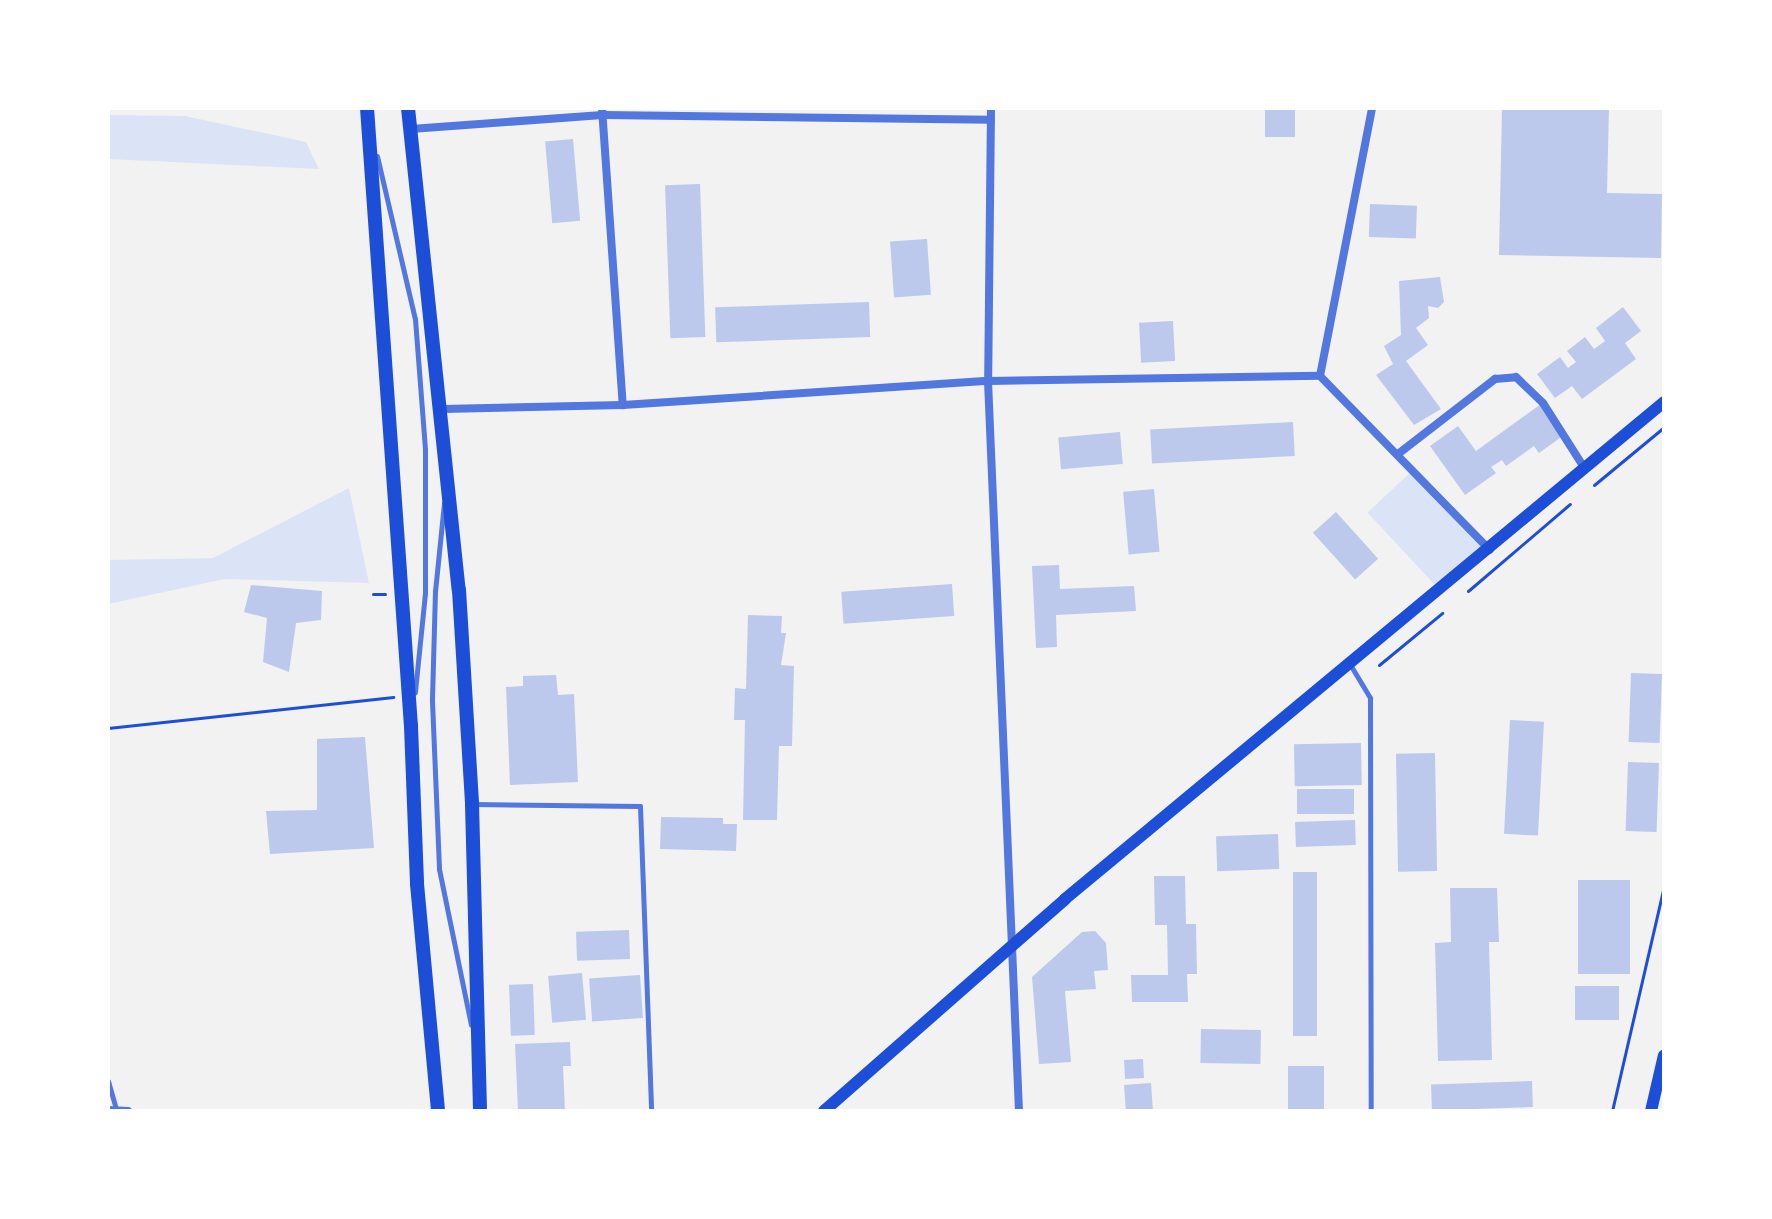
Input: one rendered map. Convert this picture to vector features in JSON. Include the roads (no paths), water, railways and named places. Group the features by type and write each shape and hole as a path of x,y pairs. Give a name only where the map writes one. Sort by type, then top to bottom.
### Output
{"main road":[{"path":"408,108 443,409 472,804 480,1111"},
{"path":"368,114 411,726 417,884 438,1111"},
{"path":"824,1111 1011,947 1491,551 1664,402"},
{"path":"1651,1111 1664,1055"}],"street":[{"path":"798,108 801,118"},
{"path":"991,108 988,381 1019,1111"},
{"path":"1320,376 1372,108"},
{"path":"602,112 623,405"},
{"path":"411,129 602,112 991,120"},
{"path":"443,409 623,405 988,381 1320,376 1491,551"},
{"path":"1398,454 1495,379 1516,377 1543,403 1585,469"},
{"path":"112,1110 128,1111"}],"lane":[{"path":"368,114 415,319 425,450 425,593 411,726"},
{"path":"447,479 434,607 439,869 479,1061"},
{"path":"1351,666 1370,698 1371,1111"},
{"path":"472,804 640,806 651,1111"},
{"path":"108,1081 112,1110"}]}
